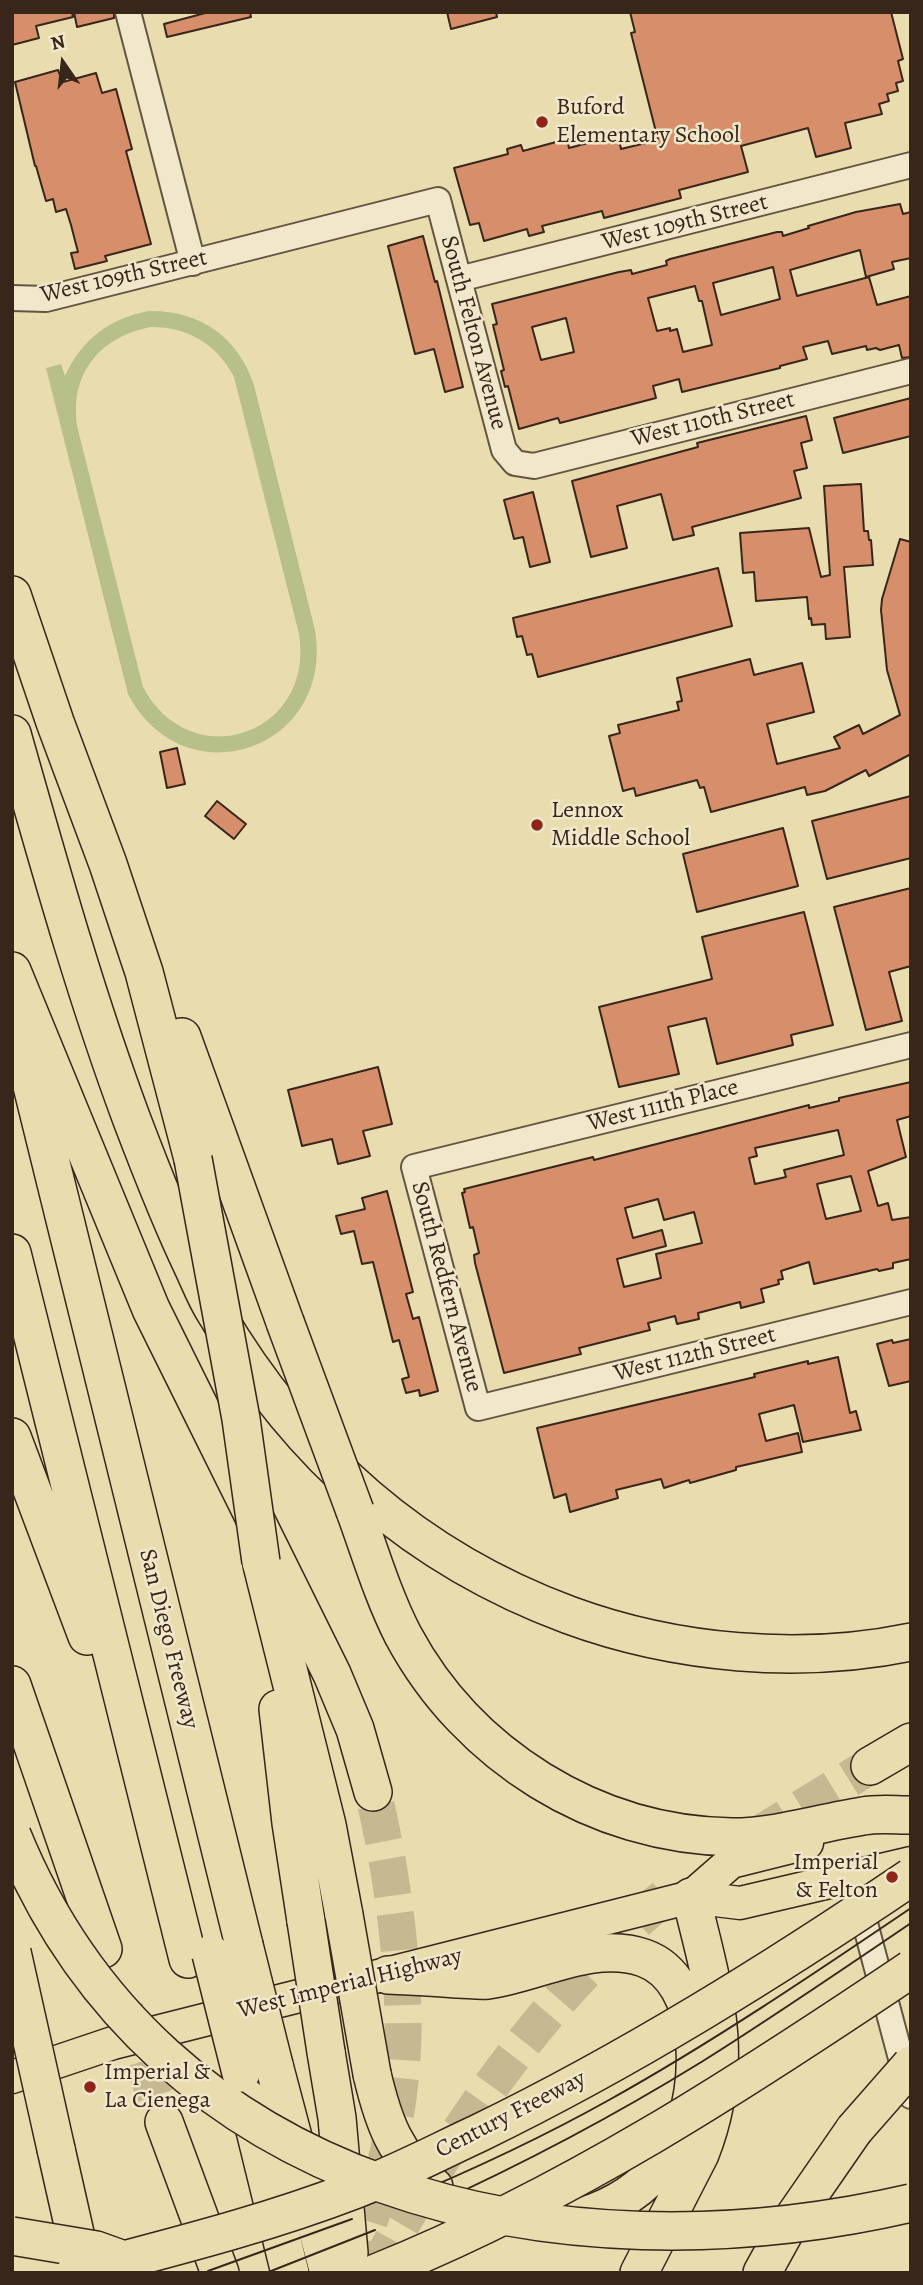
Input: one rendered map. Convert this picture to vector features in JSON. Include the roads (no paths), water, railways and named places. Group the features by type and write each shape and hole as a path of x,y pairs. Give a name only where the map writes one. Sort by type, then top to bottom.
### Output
{"highway":[{"path":"12,595 144,972 193,1159 241,1419 261,1562 309,1824 344,1915 373,2074 389,2132 406,2161 443,2194 506,2220 551,2224 606,2208 648,2179 664,2162 680,2137 689,2108 696,2059 688,2005 674,1982 645,1958 619,1953 593,1954 487,1980 388,1975"},
{"path":"12,734 60,904 106,1052 165,1205 187,1254 213,1310 267,1392 347,1480 409,1532 450,1559 536,1603 620,1632 663,1642 753,1652 851,1651 911,1642"},
{"path":"12,971 151,1309 332,1674 355,1729 373,1791"},
{"path":"144,972 185,1043 389,1605 418,1661 450,1703 510,1760 547,1786 583,1804 664,1831 735,1837 771,1835 865,1815 911,1817"},
{"name":"San Diego Freeway","path":"12,1004 111,1408 214,1953 244,2072 264,2273"},
{"path":"12,1105 81,1384 111,1408"},
{"name":"San Diego Freeway","path":"12,1253 150,1805 214,1953 244,2072 329,2273"},
{"path":"56,1428 91,1468 214,1953"},
{"path":"12,1437 150,1805"},
{"path":"12,1685 103,1949"},
{"path":"870,1766 911,1742"},
{"path":"309,1824 306,1921 337,2118 349,2253 346,2273"},
{"path":"12,1835 37,1891 73,1955 113,2010 143,2045 204,2103 275,2155 362,2202 436,2231 525,2252"},
{"name":"Century Freeway","path":"75,2273 270,2220 357,2189 464,2140 551,2098 661,2035 822,1937 911,1877"},
{"path":"624,2267 700,2154 720,2079 719,2023 691,1897"},
{"path":"12,1952 84,2273"},
{"path":"376,2273 508,2213 653,2135 741,2082 911,1969"},
{"path":"762,2273 789,2224 836,2154 873,2106 911,2065"},
{"path":"244,2072 290,2273"},
{"path":"164,2122 220,2273"},
{"path":"624,2267 754,2251 842,2230 911,2203"},
{"path":"12,2236 96,2250 158,2273"}],"main road":[{"name":"West Imperial Highway","path":"691,1897 731,1862 911,1817"},
{"name":"West Imperial Highway","path":"12,2077 113,2043 691,1897 740,1903 911,1863"}],"street":[{"path":"128,12 193,263"},
{"name":"West 109th Street","path":"459,279 911,165"},
{"name":"West 109th Street","path":"12,299 46,299 438,200"},
{"name":"South Felton Avenue","path":"438,200 504,450 515,463"},
{"name":"West 110th Street","path":"515,463 534,466 911,371"},
{"name":"West 111th Place","path":"414,1167 911,1045"},
{"name":"South Redfern Avenue","path":"414,1167 478,1408"},
{"name":"West 112th Street","path":"478,1408 911,1302"},
{"path":"852,1877 911,2096"}],"tunnel":[{"path":"755,1837 870,1766"},
{"path":"350,2273 372,2211 390,2146 403,2046 402,1985 397,1929 385,1846 373,1792"},
{"path":"376,2273 431,2176 508,2062 598,1958 666,1896"},
{"path":"125,2009 164,2122"}],"tram line":[{"path":"398,2201 505,2154 648,2078 799,1983 911,1908"},
{"path":"426,2208 497,2175 636,2101 703,2061 911,1923"},
{"path":"208,2271 352,2219"},
{"path":"266,2273 375,2230"}],"place":[{"name":"Buford Elementary School","path":"542,122"},
{"name":"Lennox Middle School","path":"537,825"},
{"name":"Imperial & Felton","path":"892,1877"},
{"name":"Imperial & La Cienega","path":"90,2087"}]}
